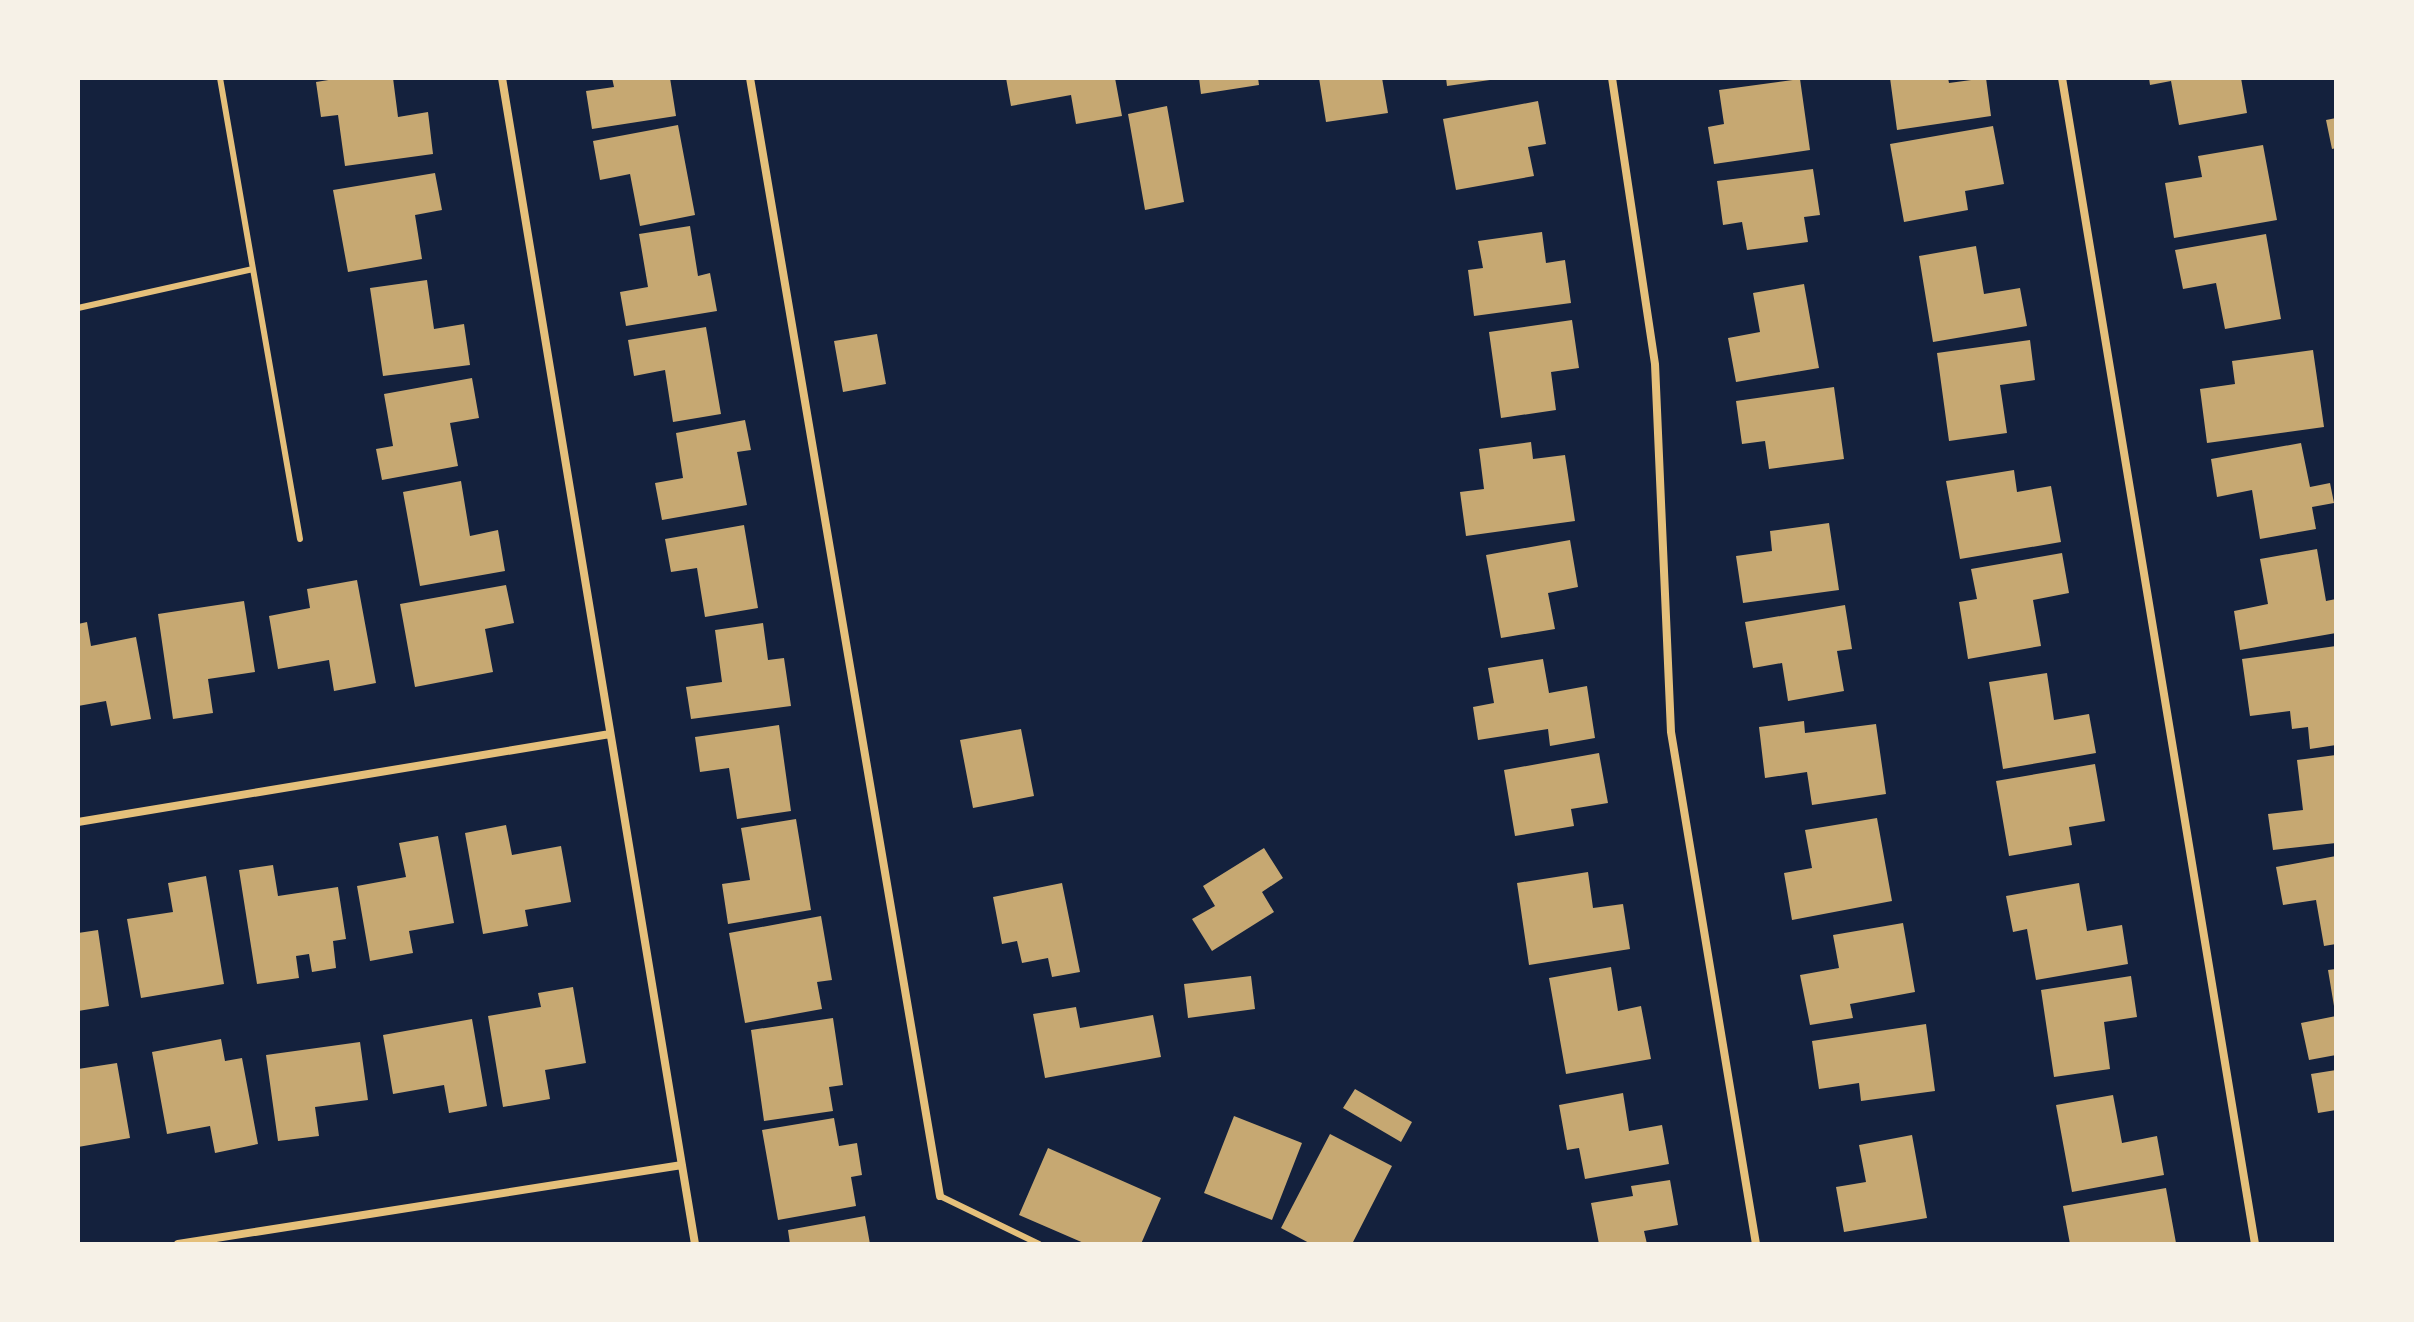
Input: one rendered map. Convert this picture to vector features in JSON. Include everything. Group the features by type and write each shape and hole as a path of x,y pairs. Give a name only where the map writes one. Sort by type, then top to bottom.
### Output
{"street":[{"path":"502,78 695,1244"},
{"path":"750,78 940,1196"},
{"path":"1612,78 1655,364 1671,732 1756,1244"},
{"path":"2062,78 2255,1244"},
{"path":"78,822 610,734"},
{"path":"178,1244 682,1165"}],"lane":[{"path":"220,78 300,539"},
{"path":"78,308 253,269"},
{"path":"940,1196 1039,1244"}],"building":[{"path":"341,78 393,78 398,117 428,112 433,154 345,166 338,115 321,117 316,82"},
{"path":"612,78 670,78 676,116 592,129 586,91 614,87"},
{"path":"1006,78 1115,78 1122,116 1076,124 1071,95 1011,106"},
{"path":"1199,78 1258,78 1259,85 1201,94"},
{"path":"1319,78 1382,78 1388,113 1326,122"},
{"path":"1446,78 1490,78 1490,80 1447,86"},
{"path":"1890,78 1948,78 1949,83 1986,78 1991,116 1897,130"},
{"path":"2149,78 2241,78 2247,113 2179,125 2171,81 2150,85"},
{"path":"1800,79 1810,150 1714,164 1708,127 1724,124 1719,90"},
{"path":"1538,101 1546,144 1528,147 1534,176 1456,190 1443,119"},
{"path":"1167,106 1184,202 1145,210 1128,114"},
{"path":"2336,118 2336,148 2332,149 2326,120"},
{"path":"678,125 695,215 640,226 630,174 600,180 593,141"},
{"path":"1993,126 2004,184 1965,191 1968,210 1904,222 1890,144"},
{"path":"2263,145 2277,220 2174,238 2165,183 2202,177 2198,156"},
{"path":"1813,169 1820,215 1804,217 1808,242 1747,250 1742,222 1723,225 1717,181"},
{"path":"435,173 442,210 415,215 422,259 348,272 333,190"},
{"path":"690,226 698,276 710,273 717,311 626,326 620,292 648,287 639,234"},
{"path":"1542,232 1546,263 1565,260 1571,303 1474,316 1468,270 1483,268 1478,241"},
{"path":"2266,234 2281,319 2225,329 2216,283 2183,289 2175,250"},
{"path":"1976,246 1984,294 2020,288 2027,326 1933,342 1919,256"},
{"path":"427,280 434,329 464,324 470,365 383,376 370,288"},
{"path":"1804,284 1819,368 1736,382 1728,338 1760,332 1753,293"},
{"path":"1572,320 1579,368 1551,372 1556,410 1501,418 1489,332"},
{"path":"706,327 721,414 673,422 665,370 634,376 628,340"},
{"path":"877,334 886,384 843,392 834,341"},
{"path":"2030,340 2035,380 2000,385 2007,433 1949,441 1937,353"},
{"path":"2313,350 2324,427 2207,443 2200,389 2235,384 2232,361"},
{"path":"472,378 479,418 450,423 458,466 382,480 376,449 393,446 384,394"},
{"path":"1834,387 1844,459 1769,469 1765,441 1742,444 1736,401"},
{"path":"745,420 751,450 737,452 747,505 662,520 655,483 683,478 676,433"},
{"path":"1531,442 1533,459 1565,455 1575,521 1466,536 1460,492 1484,489 1479,449"},
{"path":"2301,443 2310,487 2330,483 2334,503 2312,507 2316,529 2260,539 2252,490 2217,497 2211,459"},
{"path":"2014,470 2017,492 2051,486 2061,542 1960,559 1946,481"},
{"path":"461,481 470,536 498,530 505,571 420,586 403,492"},
{"path":"1829,523 1839,590 1743,603 1736,556 1772,551 1770,531"},
{"path":"744,525 758,608 705,617 697,568 671,572 665,539"},
{"path":"1570,540 1578,587 1548,593 1555,629 1501,638 1486,555"},
{"path":"2317,549 2326,601 2336,599 2336,633 2240,650 2234,611 2268,604 2260,559"},
{"path":"2062,553 2069,593 2033,600 2041,646 1968,659 1959,602 1977,599 1971,569"},
{"path":"357,580 376,683 334,691 329,660 278,669 269,616 310,608 307,589"},
{"path":"506,585 514,623 485,629 493,672 415,687 400,604"},
{"path":"244,601 255,672 208,679 213,713 173,719 158,614"},
{"path":"1845,605 1852,649 1837,651 1844,691 1788,701 1782,663 1753,668 1745,622"},
{"path":"87,622 91,646 136,637 151,719 111,726 106,701 78,706 78,624"},
{"path":"763,623 768,660 784,658 791,706 691,719 686,687 722,682 715,630"},
{"path":"2336,646 2336,745 2310,749 2308,727 2292,729 2290,711 2250,716 2242,659"},
{"path":"1543,659 1549,693 1587,686 1595,738 1550,746 1548,729 1478,740 1473,707 1494,703 1488,668"},
{"path":"2047,673 2054,720 2089,714 2096,753 2003,769 1989,682"},
{"path":"1804,721 1805,733 1876,724 1886,794 1812,805 1807,772 1765,778 1759,727"},
{"path":"779,725 791,811 737,819 729,768 700,772 695,737"},
{"path":"1021,729 1034,796 973,808 960,740"},
{"path":"1599,753 1608,803 1571,809 1574,826 1515,836 1504,770"},
{"path":"2336,755 2336,843 2273,850 2268,814 2303,810 2297,760"},
{"path":"2095,764 2105,821 2069,827 2072,845 2009,856 1996,781"},
{"path":"1877,818 1892,901 1792,920 1784,873 1812,868 1805,830"},
{"path":"796,819 811,910 728,924 722,884 750,880 741,828"},
{"path":"506,825 512,855 561,846 571,902 525,910 528,926 483,934 465,833"},
{"path":"438,836 454,923 409,931 413,953 370,961 357,886 406,877 399,843"},
{"path":"1264,848 1283,878 1262,892 1274,912 1212,951 1192,919 1215,906 1203,886"},
{"path":"2336,856 2336,944 2324,946 2316,900 2283,905 2276,867"},
{"path":"273,865 278,896 338,887 346,939 333,941 336,968 312,972 309,954 296,956 299,978 257,984 239,870"},
{"path":"1588,872 1593,908 1623,904 1630,949 1529,965 1517,883"},
{"path":"206,876 224,984 141,998 127,919 173,912 168,883"},
{"path":"1062,883 1080,972 1052,977 1048,958 1022,963 1017,941 1002,944 993,897"},
{"path":"2079,883 2087,931 2122,925 2128,964 2036,980 2027,929 2013,932 2006,896"},
{"path":"821,916 832,980 817,982 822,1009 745,1023 729,933"},
{"path":"1903,923 1915,992 1850,1004 1853,1018 1810,1025 1800,975 1839,968 1833,935"},
{"path":"98,930 109,1006 78,1011 78,933"},
{"path":"1611,967 1618,1011 1641,1006 1651,1059 1566,1074 1549,978"},
{"path":"2336,969 2336,1006 2334,1006 2328,970"},
{"path":"1251,976 1255,1009 1188,1018 1184,984"},
{"path":"2131,976 2137,1017 2104,1022 2110,1069 2054,1077 2041,990"},
{"path":"573,987 586,1063 545,1070 550,1099 503,1107 488,1016 541,1007 538,993"},
{"path":"1076,1007 1080,1028 1153,1015 1161,1057 1045,1078 1033,1014"},
{"path":"2336,1016 2336,1055 2309,1060 2301,1023"},
{"path":"833,1018 843,1085 829,1087 833,1111 764,1121 751,1030"},
{"path":"472,1019 487,1106 449,1113 444,1085 393,1094 383,1035"},
{"path":"1926,1024 1935,1091 1861,1101 1859,1083 1819,1089 1812,1041"},
{"path":"221,1039 225,1061 242,1058 258,1144 215,1153 210,1126 167,1134 152,1052"},
{"path":"360,1042 368,1100 315,1107 319,1136 278,1141 266,1055"},
{"path":"117,1063 130,1138 78,1147 78,1069"},
{"path":"2336,1070 2336,1110 2318,1113 2311,1074"},
{"path":"1355,1089 1412,1122 1401,1142 1343,1108"},
{"path":"1623,1093 1629,1131 1662,1125 1669,1164 1585,1179 1579,1148 1567,1150 1559,1105"},
{"path":"2113,1095 2122,1143 2157,1136 2164,1175 2072,1192 2056,1105"},
{"path":"1234,1116 1302,1143 1272,1220 1204,1193"},
{"path":"834,1118 839,1146 857,1143 862,1175 851,1177 856,1206 778,1220 762,1130"},
{"path":"1330,1134 1392,1166 1352,1244 1311,1244 1281,1228"},
{"path":"1912,1135 1927,1218 1844,1232 1836,1187 1866,1182 1859,1145"},
{"path":"1048,1148 1161,1198 1141,1244 1086,1244 1019,1215"},
{"path":"1670,1180 1678,1225 1644,1231 1647,1244 1599,1244 1591,1203 1633,1196 1631,1186"},
{"path":"2166,1188 2176,1243 2070,1244 2063,1206"},
{"path":"865,1216 870,1244 790,1244 788,1230"}]}
